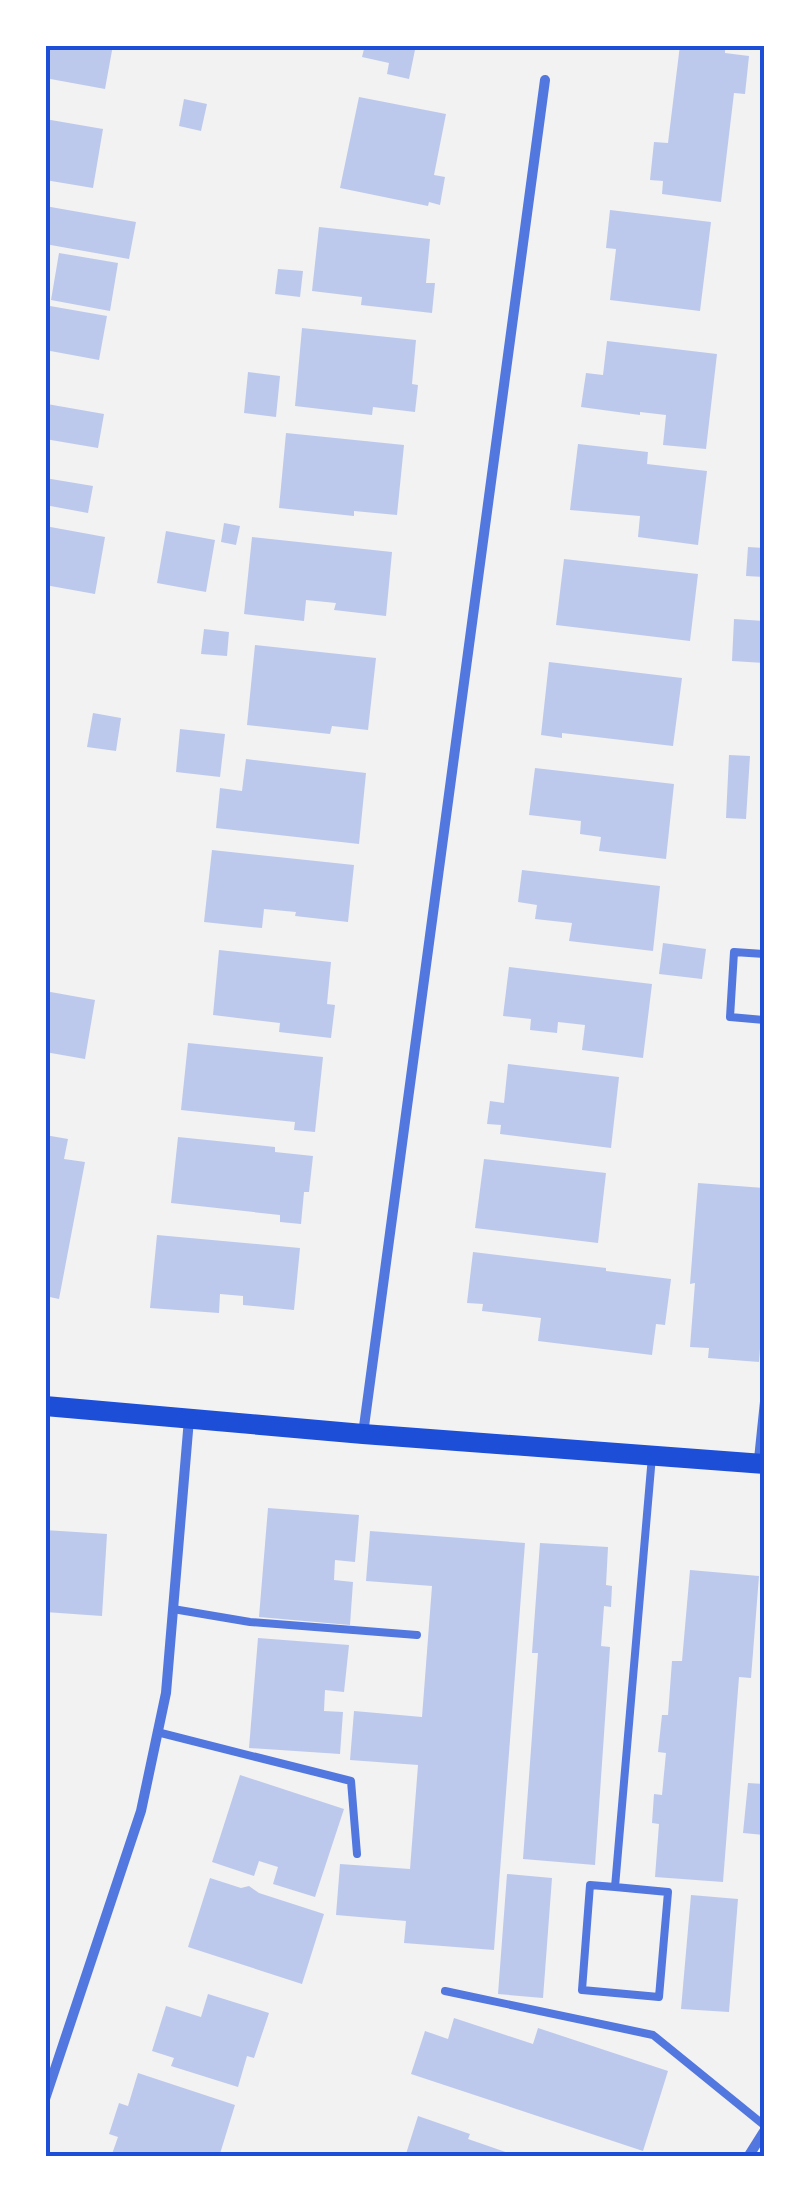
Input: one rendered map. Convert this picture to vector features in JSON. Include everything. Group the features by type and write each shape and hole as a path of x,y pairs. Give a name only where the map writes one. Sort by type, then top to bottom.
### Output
{"main road":[{"path":"45,1406 762,1464"}],"street":[{"path":"363,1434 545,80"},
{"path":"45,2098 141,1811 158,1732 166,1692 189,1418"},
{"path":"748,2157 765,2128"}],"lane":[{"path":"765,954 734,952 730,1017 765,1020"},
{"path":"762,1464 765,1392"},
{"path":"615,1888 652,1456"},
{"path":"173,1609 250,1622 417,1635"},
{"path":"158,1732 352,1780 357,1854"},
{"path":"590,1885 615,1888 668,1892 659,1997 582,1990 590,1885"},
{"path":"445,1991 653,2035 765,2128"}],"building":[{"path":"45,45 113,45 105,89 45,78"},
{"path":"365,45 416,45 409,79 387,74 389,63 362,57"},
{"path":"680,45 725,45 725,53 749,56 745,94 734,93 721,202 662,194 663,181 650,180 654,142 668,143"},
{"path":"359,97 446,114 434,175 445,177 440,205 340,188"},
{"path":"184,99 207,104 201,131 179,126"},
{"path":"45,119 103,129 93,188 45,180"},
{"path":"45,206 136,222 129,259 45,244"},
{"path":"610,210 711,222 700,311 610,300 616,249 606,248"},
{"path":"319,227 430,239 426,283 435,283 432,313 361,305 362,297 312,291"},
{"path":"59,253 118,263 110,311 51,300"},
{"path":"278,269 303,271 300,297 275,294"},
{"path":"50,306 107,316 99,360 45,350"},
{"path":"302,328 416,340 412,384 418,385 415,412 373,407 372,415 295,406"},
{"path":"607,341 717,354 706,449 663,445 666,415 581,407 586,373 603,375"},
{"path":"248,372 280,376 276,417 244,413"},
{"path":"47,404 104,414 98,448 45,439"},
{"path":"286,433 404,445 397,515 354,511 354,516 279,508"},
{"path":"578,444 648,452 647,464 707,471 698,545 638,537 640,516 570,510"},
{"path":"45,478 93,486 88,513 45,505"},
{"path":"224,523 240,526 236,545 221,542"},
{"path":"45,526 105,537 95,594 45,585"},
{"path":"166,531 215,540 206,592 157,583"},
{"path":"252,537 392,552 386,616 334,610 336,603 306,600 304,621 244,614"},
{"path":"748,547 765,548 765,577 746,576"},
{"path":"564,559 698,574 690,641 556,625"},
{"path":"734,619 765,621 765,663 732,661"},
{"path":"204,629 229,632 227,656 201,654"},
{"path":"255,645 376,658 368,730 332,726 330,734 247,725"},
{"path":"549,662 682,678 673,746 562,733 562,738 541,735"},
{"path":"93,713 121,718 116,751 87,747"},
{"path":"180,729 225,734 220,777 176,772"},
{"path":"729,755 750,756 746,819 726,818"},
{"path":"246,759 366,773 359,844 216,828 220,788 242,791"},
{"path":"535,768 674,784 666,859 599,851 601,837 580,834 581,821 529,815"},
{"path":"212,850 354,865 348,922 264,909 262,928 204,922"},
{"path":"522,870 660,886 653,951 569,941 572,923 535,919 537,905 518,902"},
{"path":"663,943 706,949 702,979 659,974"},
{"path":"219,950 331,962 327,1004 335,1005 331,1038 279,1032 280,1023 213,1015"},
{"path":"509,967 652,984 643,1058 582,1050 585,1025 558,1022 557,1033 530,1030 531,1019 503,1016"},
{"path":"45,991 95,1000 85,1059 45,1052"},
{"path":"188,1043 323,1057 315,1132 294,1130 295,1122 181,1110"},
{"path":"508,1064 619,1077 611,1148 500,1134 501,1125 487,1124 490,1101 504,1103"},
{"path":"45,1135 68,1139 64,1159 85,1162 59,1299 45,1296"},
{"path":"178,1137 275,1147 275,1152 313,1156 301,1224 280,1222 280,1215 171,1203"},
{"path":"484,1159 606,1173 598,1243 475,1228"},
{"path":"698,1183 765,1188 765,1279 759,1362 708,1358 709,1348 690,1347 695,1283 690,1284"},
{"path":"157,1235 300,1248 294,1310 243,1305 243,1296 220,1294 219,1313 150,1308"},
{"path":"473,1252 671,1279 665,1325 656,1324 652,1355 538,1341 541,1318 482,1311 483,1304 467,1303"},
{"path":"268,1508 359,1515 355,1562 335,1560 334,1580 353,1582 350,1625 259,1617"},
{"path":"45,1530 107,1534 102,1616 45,1612"},
{"path":"370,1531 525,1543 494,1950 404,1943 406,1921 336,1915 340,1864 410,1869 418,1765 350,1760 354,1711 422,1717 432,1586 366,1581"},
{"path":"540,1543 608,1547 606,1585 612,1586 611,1607 604,1606 601,1646 610,1647 595,1865 523,1859 538,1653 532,1653"},
{"path":"690,1570 759,1576 751,1678 739,1677 723,1882 655,1877 659,1824 652,1823 654,1794 662,1795 666,1753 658,1752 662,1715 668,1715 672,1661 682,1661"},
{"path":"258,1638 349,1645 344,1692 325,1690 324,1711 343,1712 340,1754 249,1748"},
{"path":"240,1775 344,1809 315,1897 273,1884 278,1867 259,1861 254,1876 212,1862"},
{"path":"748,1783 765,1784 765,1835 743,1833"},
{"path":"507,1874 552,1878 543,1998 498,1994"},
{"path":"210,1878 241,1888 249,1886 259,1893 324,1914 302,1984 188,1947"},
{"path":"691,1895 738,1899 729,2012 681,2009"},
{"path":"208,1994 269,2013 254,2058 247,2056 238,2087 171,2066 174,2058 152,2051 166,2006 201,2017"},
{"path":"454,2018 533,2044 538,2028 668,2071 643,2151 411,2074 425,2031 448,2039"},
{"path":"138,2073 235,2105 219,2157 112,2154 118,2137 109,2134 119,2103 128,2106"},
{"path":"418,2116 470,2134 468,2139 520,2157 405,2157"}]}
